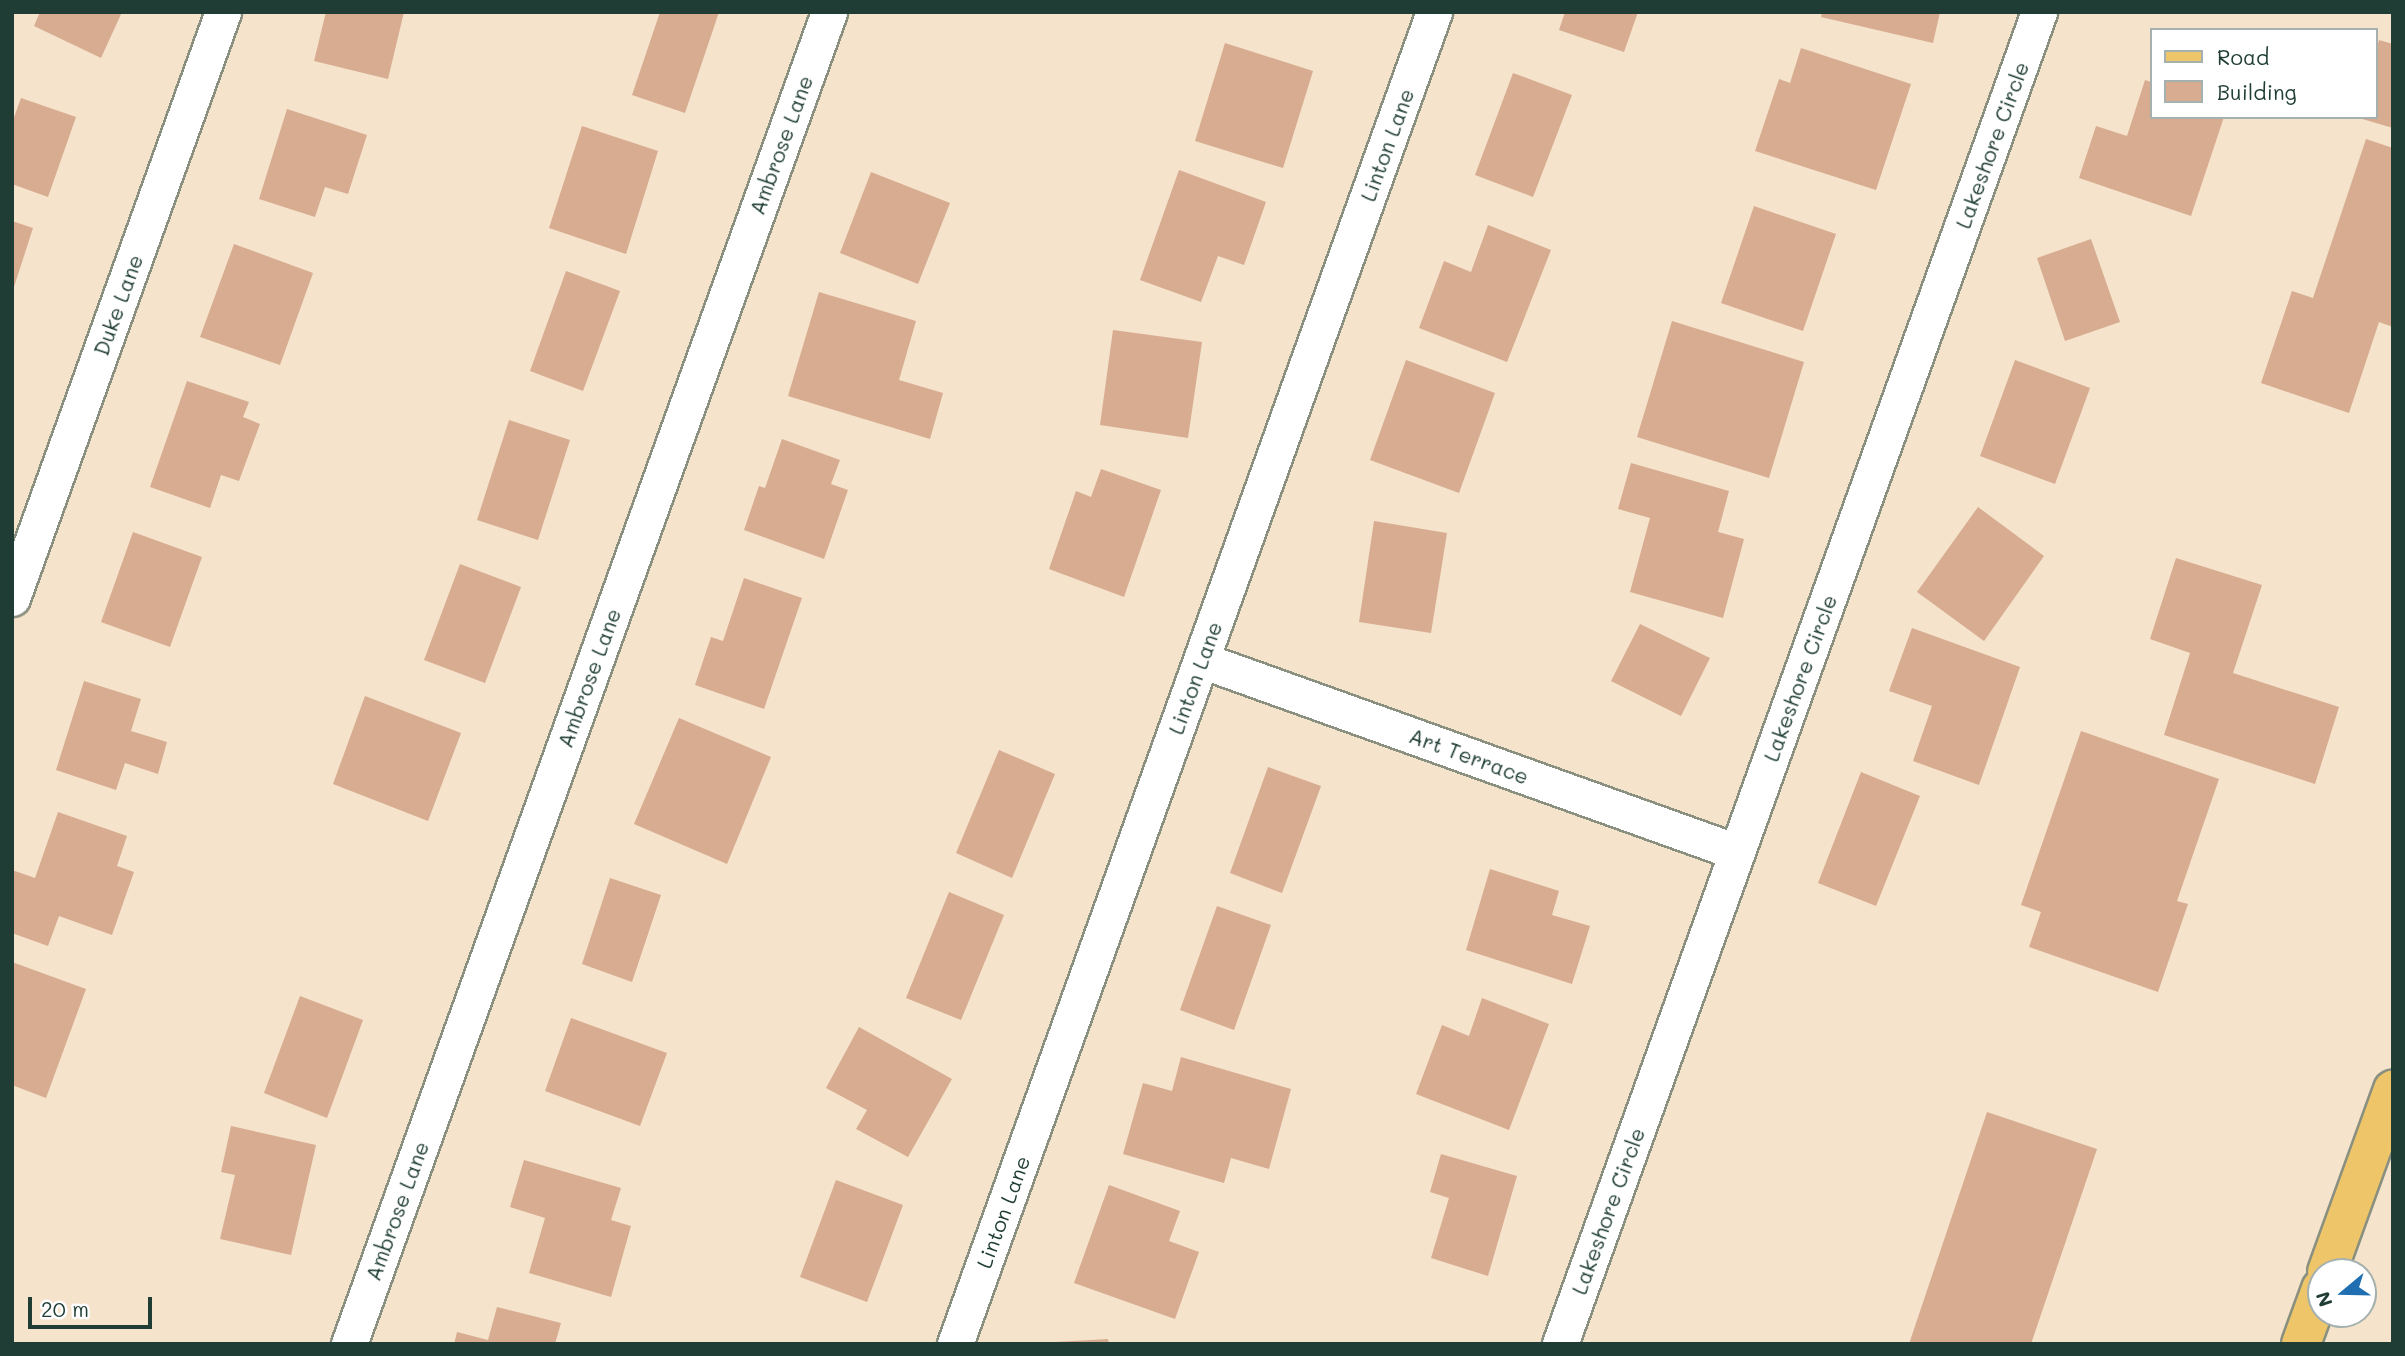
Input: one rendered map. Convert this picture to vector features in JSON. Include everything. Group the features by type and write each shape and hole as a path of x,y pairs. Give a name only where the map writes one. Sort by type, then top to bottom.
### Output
{"main road":[{"path":"2332,1258 2393,1090"},
{"path":"2301,1344 2307,1328"}],"street":[{"name":"Duke Lane","path":"12,598 223,12"},
{"name":"Ambrose Lane","path":"349,1344 828,12"},
{"name":"Linton Lane","path":"955,1344 1434,12"},
{"name":"Lakeshore Circle","path":"1560,1344 2039,12"},
{"name":"Art Terrace","path":"1201,660 1737,852"}],"building":[{"path":"40,12 122,12 101,58 34,26"},
{"path":"326,12 404,12 388,79 314,61"},
{"path":"660,12 719,12 685,113 632,95"},
{"path":"1565,12 1638,12 1624,52 1559,30"},
{"path":"1822,12 1940,12 1933,43 1821,17"},
{"path":"2379,40 2393,44 2393,128 2362,119 2377,119"},
{"path":"1225,43 1313,71 1283,168 1195,141"},
{"path":"1801,48 1911,84 1876,190 1755,151 1779,79 1790,83"},
{"path":"1513,73 1572,95 1533,197 1475,175"},
{"path":"2145,80 2150,82 2150,119 2223,119 2191,216 2079,178 2096,126 2127,136"},
{"path":"21,98 76,117 48,197 12,184 12,123"},
{"path":"287,109 367,135 348,194 325,187 315,217 259,199"},
{"path":"582,126 658,151 626,254 549,228"},
{"path":"2366,139 2393,148 2393,327 2379,322 2349,413 2261,383 2292,291 2313,298"},
{"path":"1179,170 1266,202 1244,265 1218,256 1201,302 1140,280"},
{"path":"871,172 950,203 918,284 840,253"},
{"path":"1754,206 1836,234 1803,331 1721,303"},
{"path":"12,221 33,228 13,290 12,290"},
{"path":"1488,225 1551,250 1507,362 1419,328 1444,261 1471,272"},
{"path":"2091,239 2120,322 2065,341 2037,258"},
{"path":"234,244 313,273 280,365 200,337"},
{"path":"566,271 620,291 583,391 530,371"},
{"path":"819,292 916,321 899,380 943,393 930,439 788,396"},
{"path":"1672,321 1804,362 1769,478 1637,437"},
{"path":"1113,330 1202,342 1188,438 1100,425"},
{"path":"1406,360 1495,393 1459,493 1370,460"},
{"path":"2015,360 2090,388 2055,484 1980,456"},
{"path":"187,381 249,402 243,417 260,424 239,481 221,475 210,508 150,487"},
{"path":"509,420 570,440 538,540 477,520"},
{"path":"782,439 840,460 831,484 848,490 824,559 744,530 759,486 765,488"},
{"path":"1631,463 1729,491 1718,532 1744,539 1723,618 1630,592 1650,518 1618,509"},
{"path":"1101,469 1161,490 1124,597 1049,569 1076,491 1091,497"},
{"path":"1978,507 2044,556 1984,641 1917,592"},
{"path":"1374,521 1447,533 1431,633 1359,622"},
{"path":"133,532 202,557 170,647 101,622"},
{"path":"2176,558 2262,585 2233,673 2339,707 2315,784 2164,735 2190,653 2150,639"},
{"path":"460,564 521,587 485,683 424,660"},
{"path":"744,578 802,598 764,709 695,685 711,637 723,641"},
{"path":"1640,624 1710,658 1681,716 1611,681"},
{"path":"1912,628 2020,667 1979,785 1913,761 1932,706 1889,691"},
{"path":"84,681 141,699 131,731 167,742 158,774 125,763 116,790 56,770"},
{"path":"365,696 461,733 428,821 333,784"},
{"path":"679,718 771,757 727,864 634,824"},
{"path":"2081,731 2219,779 2177,901 2188,904 2158,992 2029,947 2041,912 2021,905"},
{"path":"999,750 1055,774 1012,878 956,853"},
{"path":"1268,767 1321,786 1282,893 1230,873"},
{"path":"1861,772 1920,796 1876,906 1818,883"},
{"path":"58,812 127,836 117,866 134,872 112,935 59,916 48,946 12,933 12,870 35,878"},
{"path":"1490,869 1559,891 1552,915 1590,926 1572,984 1466,950"},
{"path":"610,878 661,895 632,982 582,964"},
{"path":"949,892 1004,915 961,1020 906,998"},
{"path":"1217,906 1271,925 1234,1030 1180,1010"},
{"path":"12,962 86,989 46,1098 12,1085"},
{"path":"300,996 363,1020 327,1118 264,1093"},
{"path":"1482,998 1549,1024 1509,1130 1416,1094 1442,1025 1469,1036"},
{"path":"571,1018 667,1053 640,1126 545,1091"},
{"path":"859,1027 952,1079 908,1157 856,1129 867,1110 826,1088"},
{"path":"1181,1057 1291,1089 1269,1169 1231,1158 1224,1183 1123,1154 1143,1083 1172,1091"},
{"path":"1987,1112 2097,1149 2031,1344 1909,1344"},
{"path":"231,1126 316,1145 291,1255 220,1239 235,1175 221,1172"},
{"path":"1441,1154 1517,1176 1488,1276 1431,1258 1449,1198 1430,1192"},
{"path":"524,1160 621,1188 611,1220 631,1226 611,1297 529,1273 545,1218 510,1207"},
{"path":"836,1180 903,1205 867,1302 800,1277"},
{"path":"1109,1185 1180,1211 1169,1241 1199,1252 1175,1319 1074,1283"},
{"path":"497,1307 561,1323 555,1344 454,1344 457,1332 488,1340"},
{"path":"1108,1339 1109,1344 1055,1344 1055,1342"}]}
